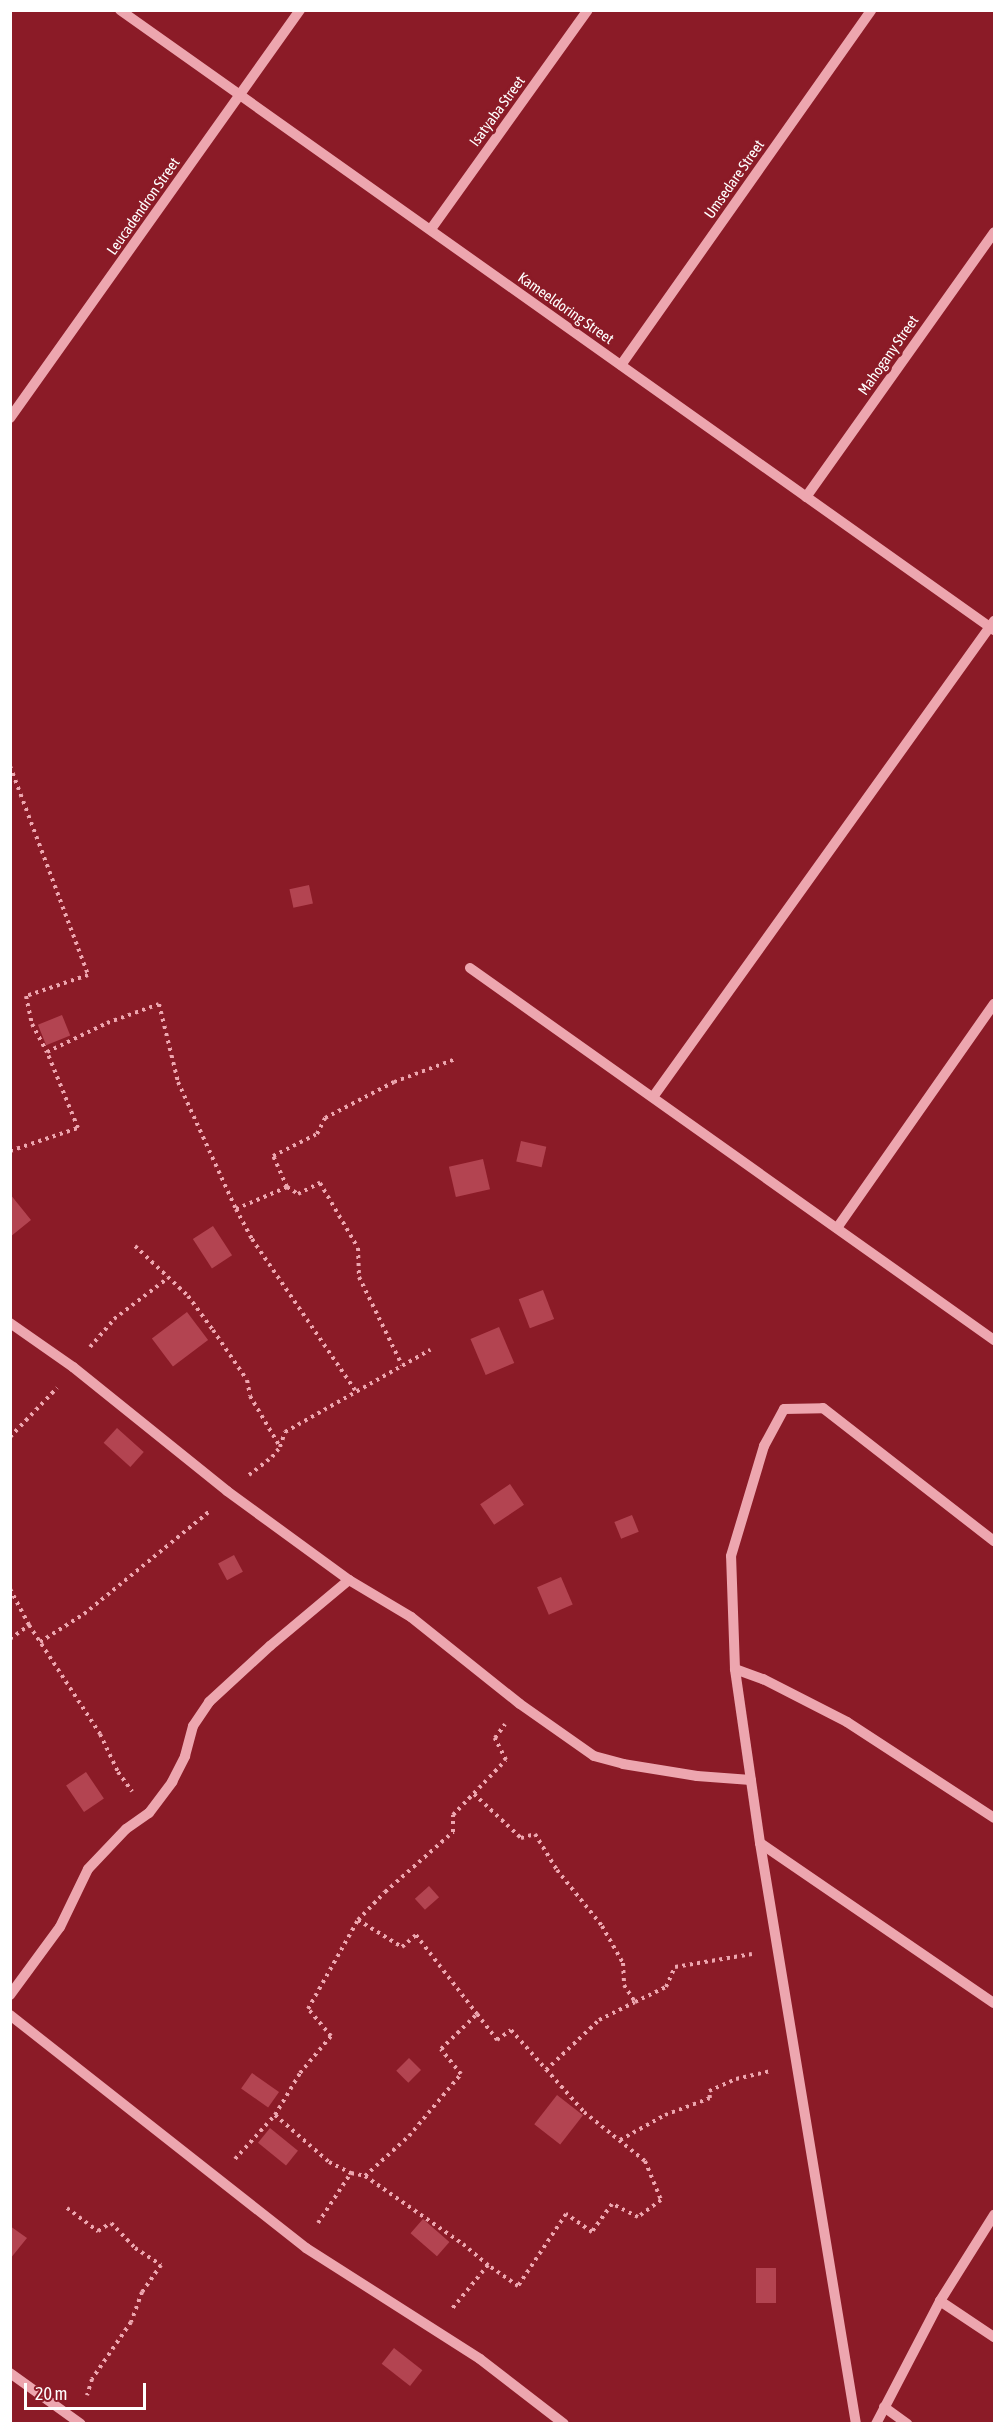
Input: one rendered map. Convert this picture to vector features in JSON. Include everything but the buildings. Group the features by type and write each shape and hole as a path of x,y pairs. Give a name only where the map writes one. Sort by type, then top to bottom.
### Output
{"street":[{"name":"Kameeldoring Street","path":"120,10 806,497 993,626"},
{"name":"Leucadendron Street","path":"10,418 300,10"},
{"name":"Isatyaba Street","path":"431,229 588,10"},
{"name":"Umsedare Street","path":"621,365 871,10"},
{"name":"Mahogany Street","path":"806,497 994,232"},
{"path":"653,1097 993,626"},
{"path":"470,968 994,1340"},
{"path":"837,1228 994,1004"},
{"path":"10,1323 73,1367 227,1491 349,1580 411,1617 520,1704 594,1756 622,1764 697,1776 751,1780"},
{"path":"856,2424 760,1844 735,1669 731,1556 764,1446 784,1409 823,1408 994,1541"},
{"path":"10,1995 60,1927 88,1869 112,1841 149,1813 180,1770 193,1726 209,1702 270,1646 349,1580"},
{"path":"735,1669 764,1679 847,1722 994,1818"},
{"path":"760,1844 994,2003"},
{"path":"10,2015 306,2248 480,2359 564,2424"},
{"path":"876,2424 940,2301 994,2215"},
{"path":"940,2301 994,2337"},
{"path":"10,2373 79,2423"},
{"path":"884,2407 907,2424"}],"path":[{"path":"10,766 88,975 26,996 32,1024 48,1052 78,1128 10,1151"},
{"path":"48,1052 107,1023 159,1004 178,1082 236,1209 252,1239 355,1390"},
{"path":"402,1365 360,1277 358,1248 320,1184 298,1194 287,1187 273,1156 316,1134 325,1118 394,1082 456,1059"},
{"path":"236,1209 287,1187"},
{"path":"135,1246 188,1296 247,1380 250,1396 280,1447"},
{"path":"10,1437 54,1393 114,1318 168,1278"},
{"path":"40,1642 84,1614 212,1509 227,1491 272,1457 280,1447 285,1432 355,1390 430,1350"},
{"path":"10,1589 29,1625 100,1734 118,1772 149,1813"},
{"path":"10,1639 29,1625"},
{"path":"216,2179 275,2115 300,2073 331,2036 308,2009 358,1920 385,1892 453,1832 453,1815 506,1760 495,1738 520,1704"},
{"path":"474,1794 520,1838 535,1834 557,1870 602,1926 622,1963 624,1985 635,2002"},
{"path":"275,2115 329,2162 351,2173 365,2176 463,2244 518,2286 566,2214 592,2232 612,2204 638,2217 662,2200 645,2161 584,2112 511,2030 497,2040 416,1935 402,1947 358,1920"},
{"path":"546,2070 599,2020 666,1987 675,1967 779,1949"},
{"path":"365,2176 409,2136 462,2074 441,2049 477,2014"},
{"path":"620,2140 665,2115 710,2098 709,2091 736,2079 798,2064"},
{"path":"306,2248 314,2229 351,2173"},
{"path":"67,2208 98,2231 111,2223 135,2248 161,2265 142,2292 131,2322 92,2379 79,2423"},
{"path":"433,2331 488,2265"}]}
